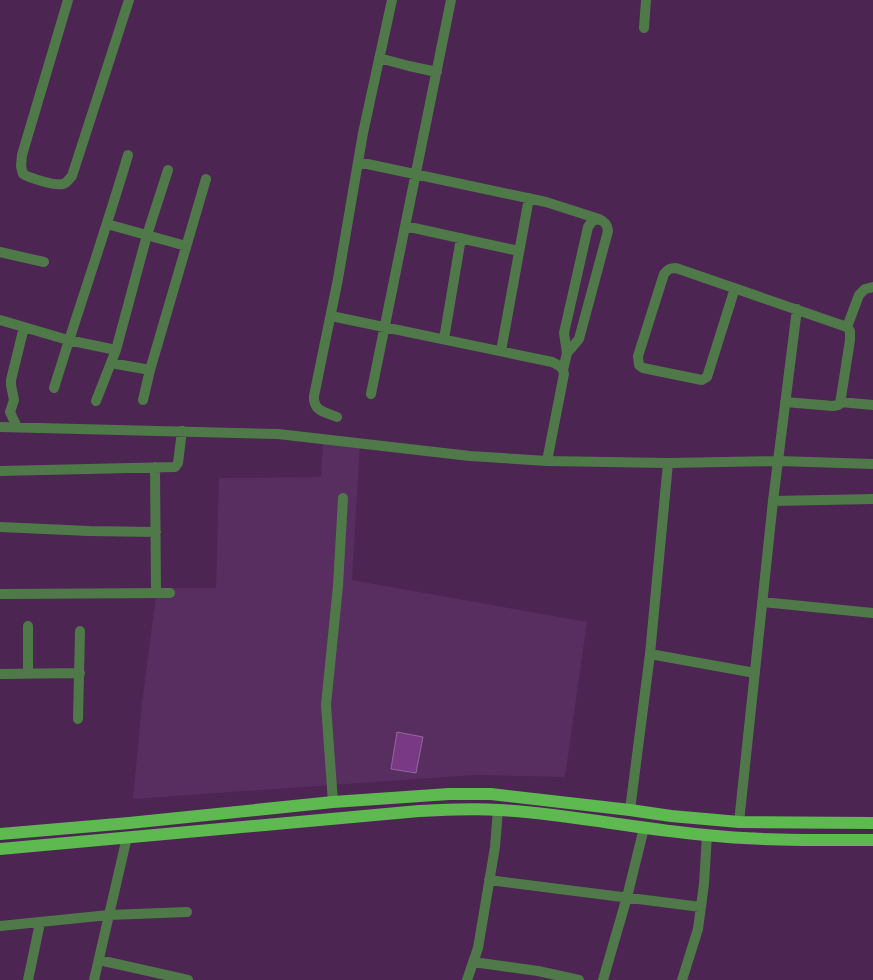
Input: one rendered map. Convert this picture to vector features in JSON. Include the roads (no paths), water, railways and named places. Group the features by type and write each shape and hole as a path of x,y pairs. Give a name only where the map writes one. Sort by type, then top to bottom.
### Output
{"main road":[{"path":"0,834 333,802 441,794 490,794 671,816 739,822 873,823"},
{"path":"0,849 457,809 549,814 707,836 779,840 873,840"}],"street":[{"path":"68,0 22,156 21,166 23,174 28,177 55,184 63,184 72,176 129,0"},
{"path":"337,417 316,407 314,400 358,162 392,0"},
{"path":"371,394 452,0"},
{"path":"644,28 646,0"},
{"path":"379,58 437,72"},
{"path":"54,388 128,155"},
{"path":"358,162 546,202 605,222 608,226 608,231 579,339 567,353"},
{"path":"96,401 112,363 147,235 168,170"},
{"path":"143,400 206,179"},
{"path":"501,351 529,198"},
{"path":"547,461 567,353 564,333 588,227 593,220 599,219"},
{"path":"107,224 186,246"},
{"path":"405,226 519,251"},
{"path":"444,339 461,238"},
{"path":"0,252 44,262"},
{"path":"735,288 707,377 702,380 643,368 639,365 638,356 664,274 667,269 676,268 797,309 847,327 850,331 850,340 840,404 836,406 785,402"},
{"path":"847,327 859,295 865,288 873,287"},
{"path":"739,822 773,501 797,309"},
{"path":"331,316 552,362 563,370"},
{"path":"0,320 68,340 116,350"},
{"path":"16,427 10,412 14,400 11,380 24,327"},
{"path":"112,363 150,370"},
{"path":"840,402 873,405"},
{"path":"0,427 278,434 470,456 547,461 668,463 778,461 873,464"},
{"path":"0,471 177,466 182,432"},
{"path":"630,810 650,654 668,463"},
{"path":"155,467 156,593"},
{"path":"333,802 326,705 338,586 343,498"},
{"path":"773,501 873,499"},
{"path":"0,527 156,532"},
{"path":"0,594 170,593"},
{"path":"762,602 873,613"},
{"path":"28,626 28,674"},
{"path":"78,719 80,631"},
{"path":"650,654 755,672"},
{"path":"0,674 80,672"},
{"path":"467,980 478,948 495,847 498,810"},
{"path":"603,980 627,897 644,828"},
{"path":"682,980 698,929 707,836"},
{"path":"94,980 127,837"},
{"path":"489,880 701,907"},
{"path":"0,926 109,915 187,912"},
{"path":"28,980 40,923"},
{"path":"99,960 188,980"},
{"path":"473,962 538,971 579,980"}]}
